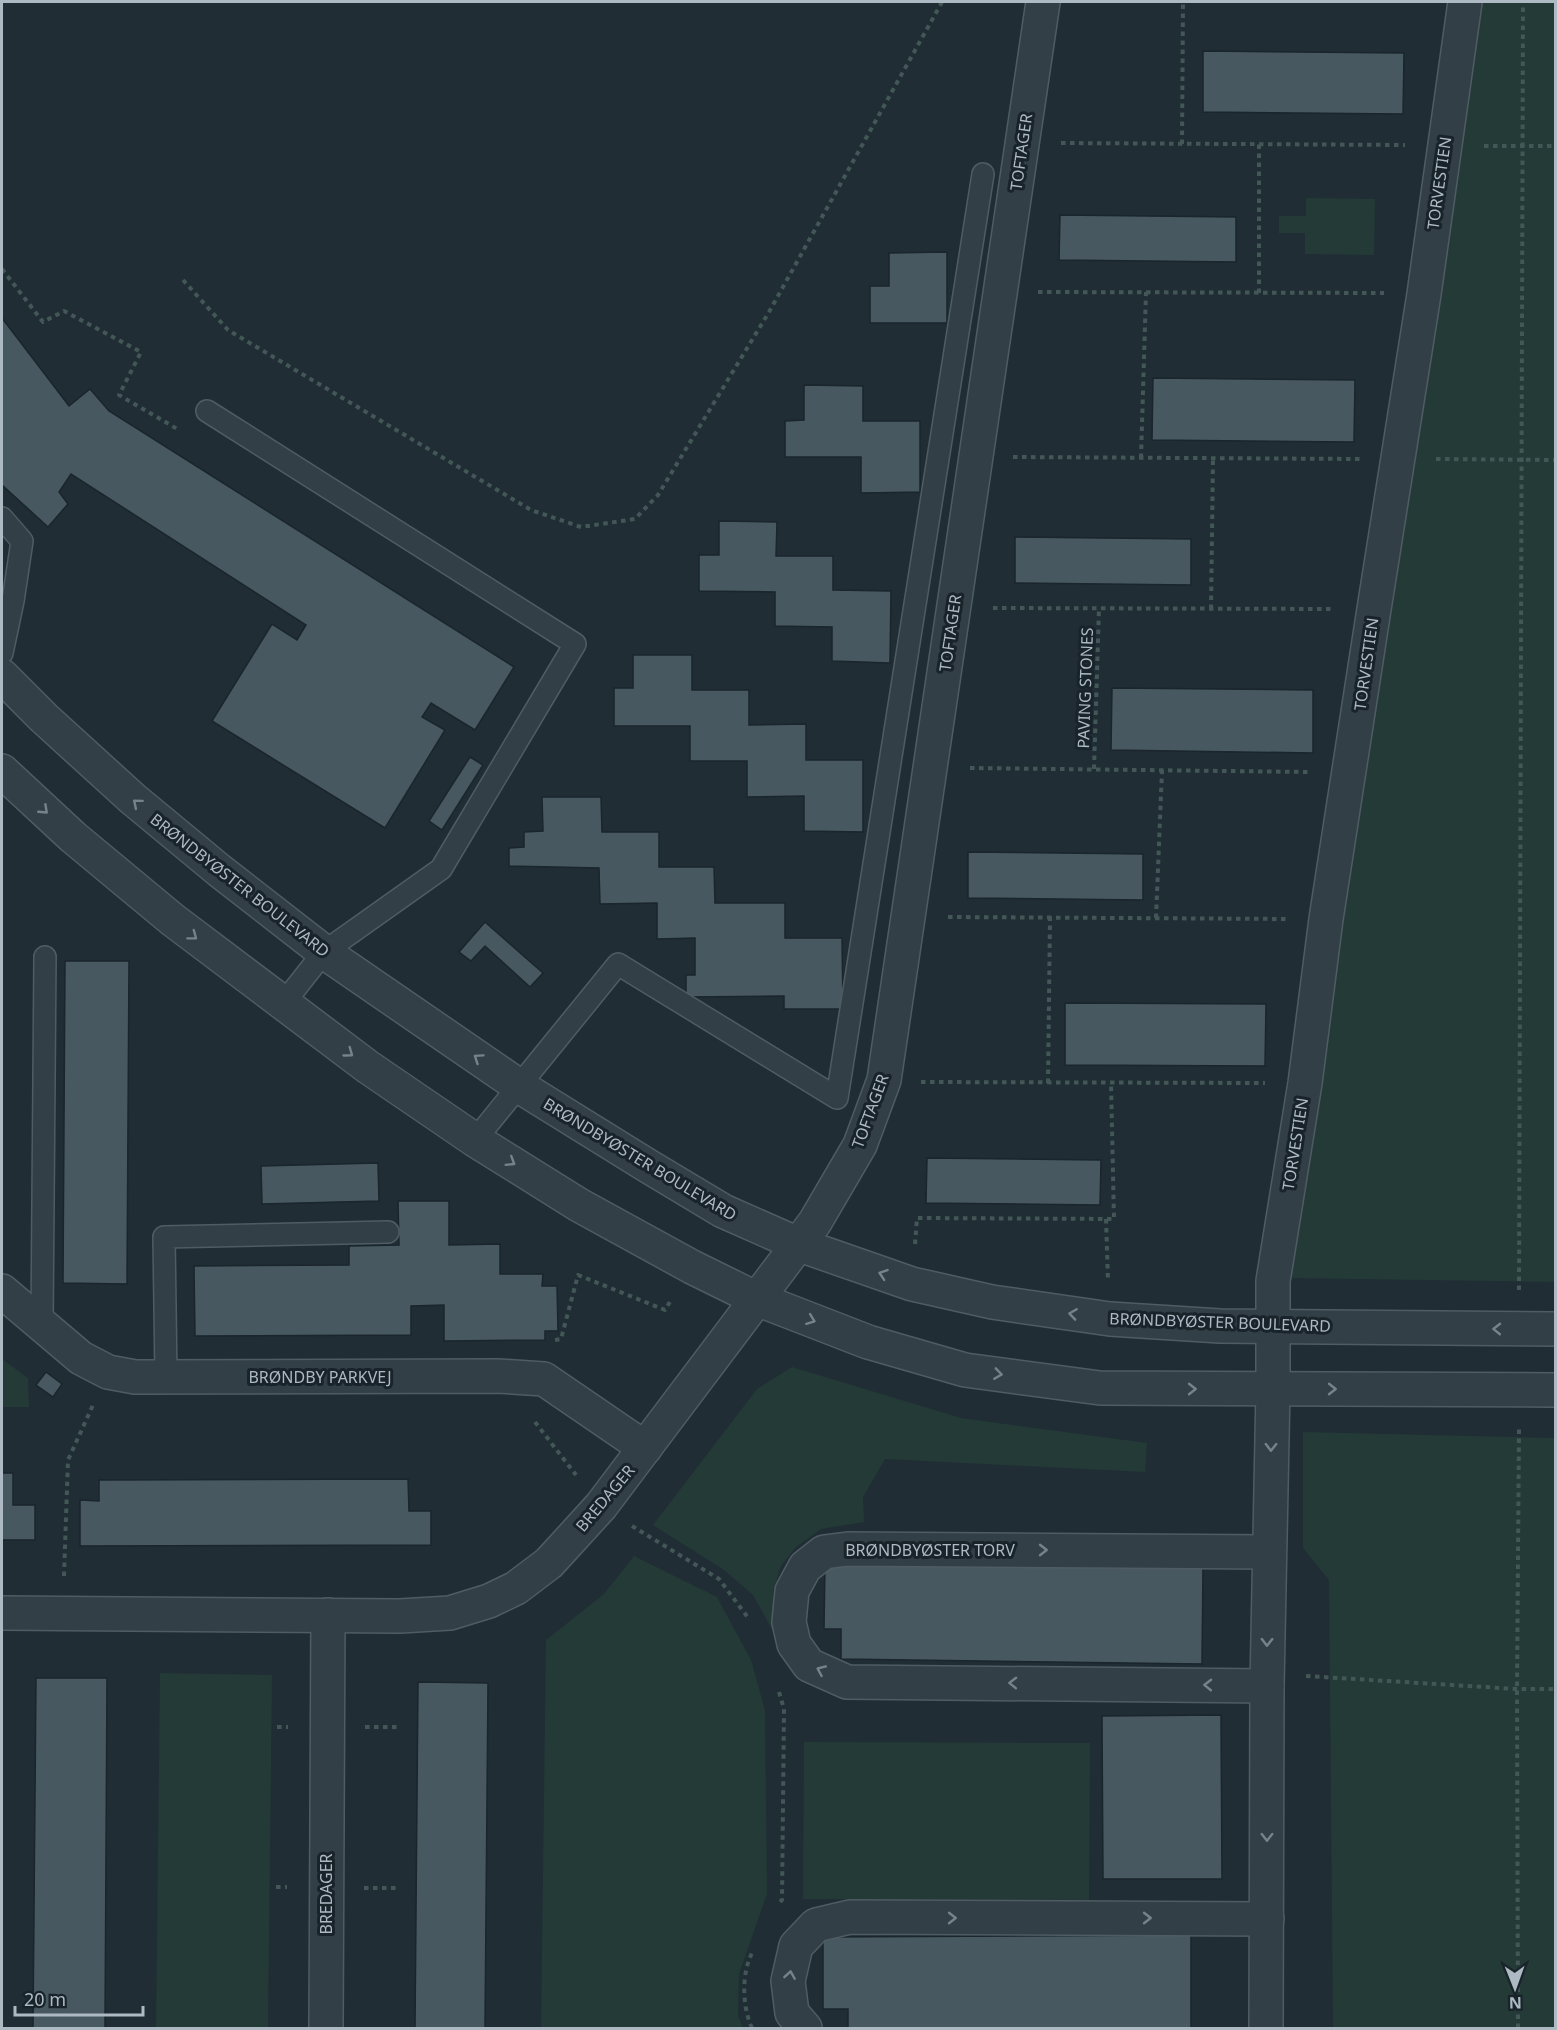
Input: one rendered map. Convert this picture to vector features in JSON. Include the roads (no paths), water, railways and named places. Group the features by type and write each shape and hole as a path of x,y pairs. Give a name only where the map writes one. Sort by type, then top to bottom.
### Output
{"street":[{"name":"TOFTAGER","path":"800,1245 860,1145 884,1080 1043,2"},
{"name":"TORVESTIEN","path":"1273,1326 1273,1281 1305,1083 1326,919 1424,294 1465,2"},
{"name":"BRØNDBYØSTER BOULEVARD","path":"2,676 133,800 324,952 519,1086 723,1211 800,1245 912,1284 992,1302 1110,1319 1220,1326 1556,1329"},
{"path":"2,771 73,837 146,898 368,1067 475,1140 579,1205 692,1267 757,1299 868,1342 965,1370 1100,1388 1556,1390"},
{"name":"BREDAGER","path":"2,1613 400,1616 450,1613 489,1601 516,1588 549,1563 601,1506 800,1245"},
{"name":"BRØNDBY PARKVEJ","path":"2,1291 81,1358 108,1372 135,1377 498,1376 544,1379 645,1448"},
{"path":"1266,2028 1268,1552 1273,1326"},
{"name":"BRØNDBYØSTER TORV","path":"1267,1680 847,1682 809,1665 794,1644 789,1622 792,1591 805,1567 824,1552 848,1549 1268,1552"},
{"name":"BREDAGER","path":"326,2028 328,1615"},
{"path":"805,2028 792,2013 788,1981 796,1946 816,1925 850,1917 1267,1919"}],"lane":[{"path":"475,1140 618,964 837,1098 983,174"},
{"path":"207,411 575,644 441,869 324,952 283,1004"},
{"path":"2,518 22,541 2,653"},
{"path":"42,1325 45,957"},
{"path":"166,1377 164,1237 388,1232"}]}
